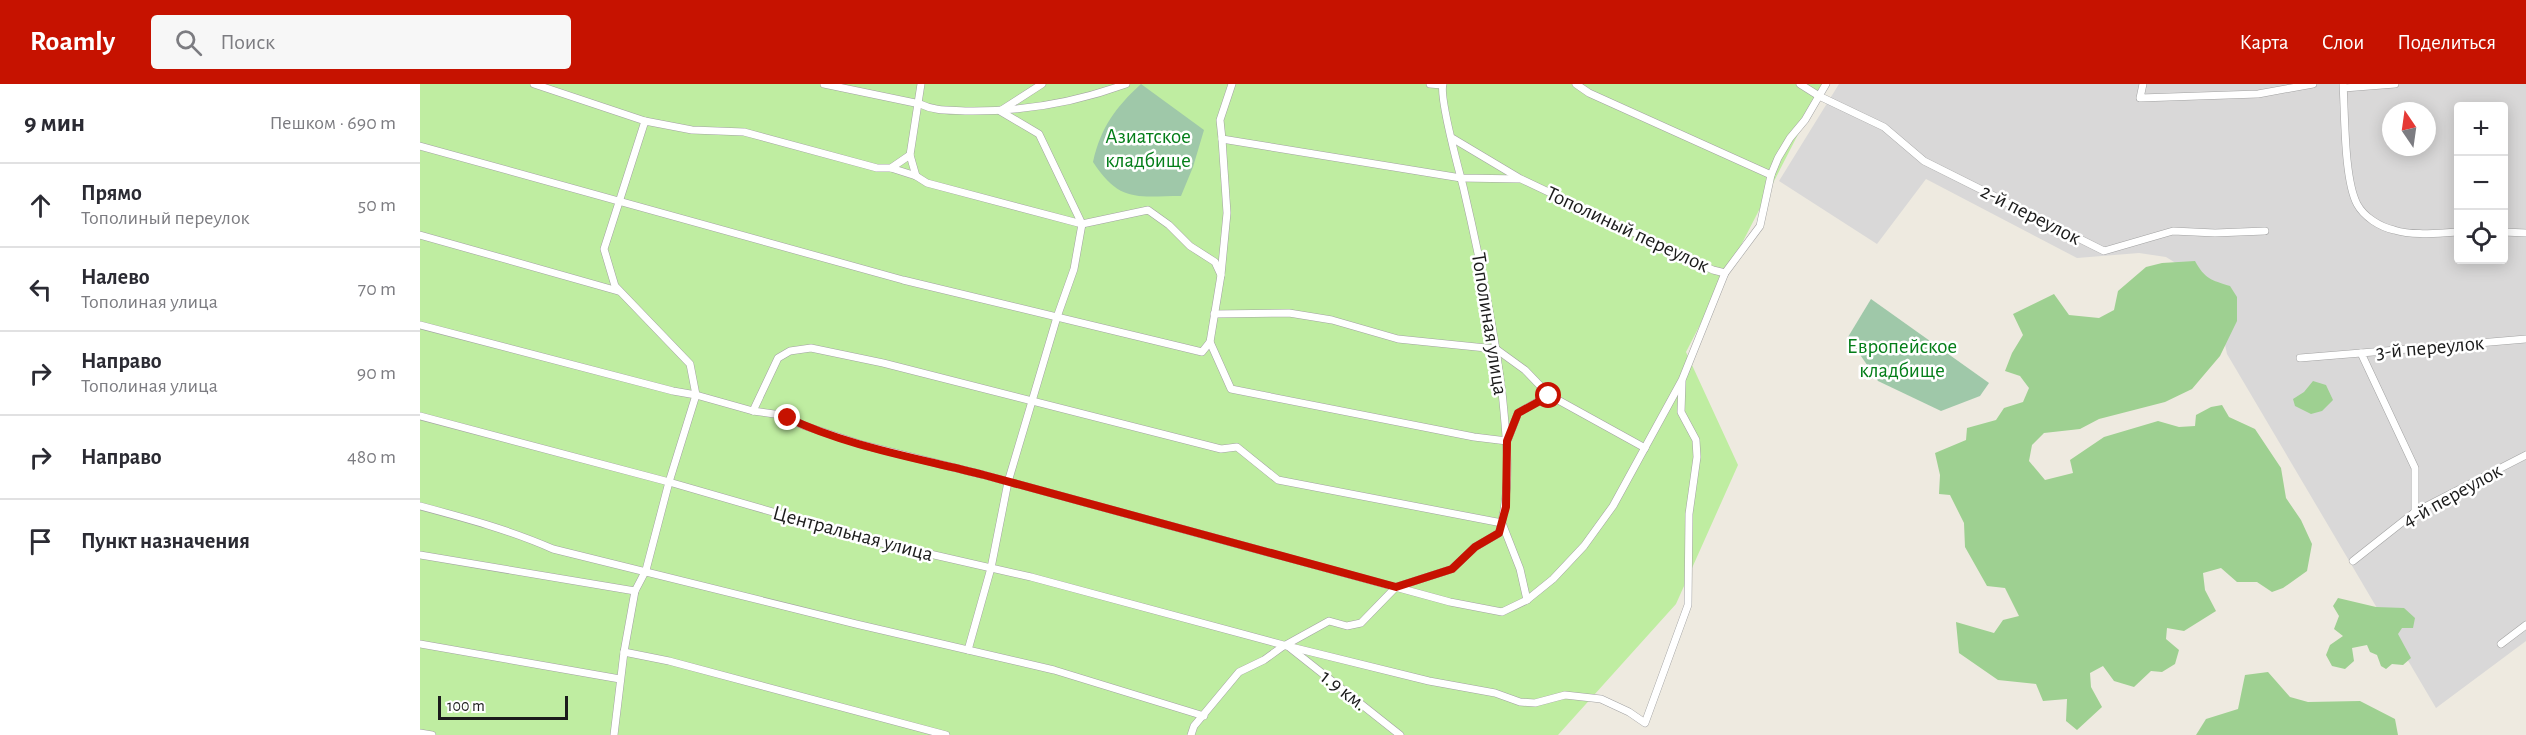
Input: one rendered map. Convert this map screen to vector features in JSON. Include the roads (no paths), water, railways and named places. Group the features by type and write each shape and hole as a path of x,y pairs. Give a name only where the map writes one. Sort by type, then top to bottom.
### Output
{"street":[{"path":"534,84 645,121 692,130 744,132 877,168 891,168 916,176 927,183 1082,224 1148,210 1169,225 1190,246 1215,262 1221,275"},
{"path":"824,84 920,104 931,110 1000,111 1044,106 1126,84"},
{"path":"916,176 910,155 920,104 921,84"},
{"path":"1000,111 1042,84"},
{"path":"420,146 903,280 1202,352 1210,342 1221,275 1227,213 1220,120 1232,84"},
{"path":"1430,84 1443,84"},
{"name":"Тополиная улица","path":"1443,84 1452,138 1482,267 1496,349 1507,441 1507,489 1502,523"},
{"path":"1576,84 1589,93 1772,175"},
{"path":"1587,84 1589,93"},
{"name":"2-й переулок","path":"1800,84 1819,96 1884,127 1924,161 2104,251 2174,231 2215,233 2265,231"},
{"path":"1725,273 1760,226 1772,175 1790,138 1805,120 1826,84"},
{"path":"2143,84 2140,98 2258,94 2313,84"},
{"path":"2395,84 2343,86 2350,181 2357,204 2375,222 2391,230 2408,233 2454,232"},
{"path":"968,650 991,568 1008,482 1057,317 1074,269 1082,224 1039,134 1000,111"},
{"path":"614,735 624,652 635,591 646,570 669,482 696,395 690,364 615,286 604,249 645,121"},
{"name":"Тополиный переулок","path":"420,325 753,411 781,414 805,426 863,445 1450,602 1502,612 1527,600 1553,579 1584,546 1613,506 1682,380 1725,273 1713,270 1521,179 1452,138"},
{"name":"Тополиный переулок","path":"1222,139 1461,178 1521,179"},
{"path":"891,168 910,155"},
{"path":"2508,232 2526,233"},
{"path":"420,235 620,291"},
{"path":"1214,314 1289,313 1332,320 1398,339 1496,349 1525,370 1549,396 1645,448"},
{"name":"3-й переулок","path":"2415,512 2415,468 2361,353 2526,339"},
{"path":"1210,342 1231,389 1474,437 1507,441 1518,413 1549,396"},
{"path":"753,411 778,358 790,351 811,348 880,362 1221,449 1237,447 1278,480 1502,523"},
{"path":"2300,358 2361,353"},
{"name":"Центральная улица","path":"420,416 669,482 873,541 991,568 1429,681 1495,693 1520,702 1535,703 1565,695 1601,699 1629,712 1645,723 1688,605 1689,514 1697,457 1696,440 1680,412 1682,380"},
{"name":"4-й переулок","path":"2353,561 2415,512 2526,455"},
{"path":"420,506 497,529 515,532 553,549 1054,670 1204,716"},
{"path":"1191,735 1194,726 1239,672 1329,621 1347,626 1361,623 1396,587 1452,569 1475,547 1499,533 1502,523"},
{"path":"1502,523 1520,569 1527,600"},
{"path":"420,555 635,591"},
{"path":"2501,644 2526,625"},
{"path":"420,644 620,680"},
{"name":"1.9 км.","path":"1287,646 1400,735"},
{"path":"624,652 669,661 946,735"},
{"path":"420,733 432,735"}],"park label":[{"name":"Азиатское кладбище","path":"1148,148"},
{"name":"Европейское кладбище","path":"1902,358"}]}
